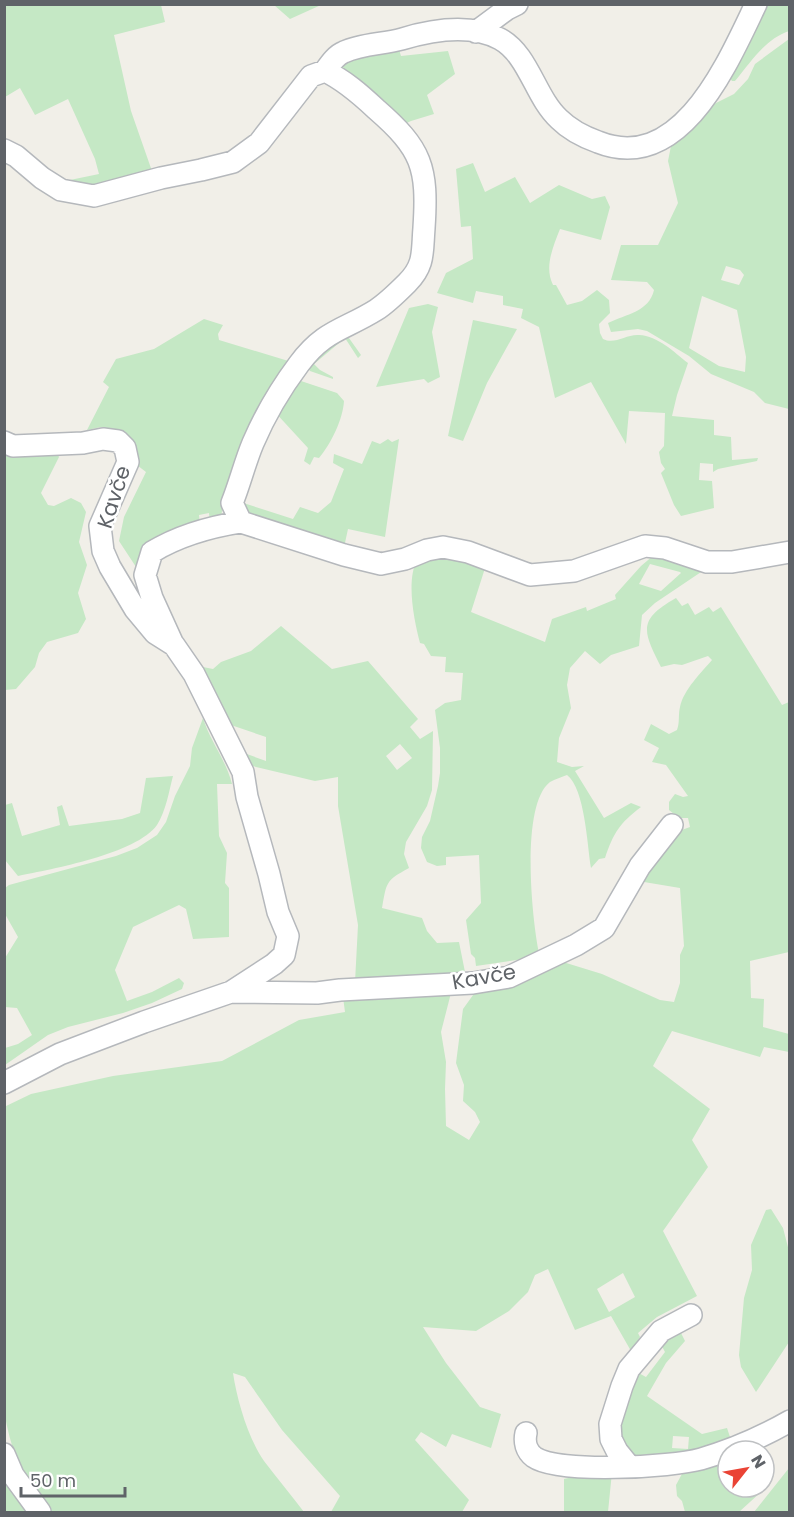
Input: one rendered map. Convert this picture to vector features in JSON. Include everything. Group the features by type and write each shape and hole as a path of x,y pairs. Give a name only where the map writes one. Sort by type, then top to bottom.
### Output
{"street":[{"path":"476,32 517,4"},
{"path":"4,150 16,156 42,178 62,190 94,196 233,162 259,142 311,76 325,71 343,52 455,29 476,32 502,40 512,50 546,104 564,123 585,137 617,148 643,146 664,137 686,120 713,88 756,4"},
{"path":"325,71 338,77 359,94 396,127 415,149 424,177 425,208 421,264 408,282 377,309 334,331 315,344 299,364 266,414 252,445 232,503 241,522 344,555 381,564 443,547 468,552 530,575 574,571 645,546 665,548 707,562 732,562 789,552"},
{"name":"Kavče","path":"4,442 13,446 56,442 83,443 103,439 118,441 125,447 128,462 100,526 103,551 135,609 155,633 174,645"},
{"name":"Kavče","path":"4,1083 60,1054 231,992 284,955 288,936 278,912 267,864 247,797 243,772 194,674 174,645 152,598 145,575 152,552 168,542 206,528 241,522"},
{"name":"Kavče","path":"231,992 317,993 473,983 509,977 576,945 604,928 640,866 672,825"},
{"path":"630,1467 617,1452 611,1438 610,1424 622,1386 629,1369 661,1331 691,1315"},
{"path":"526,1433 524,1440 527,1449 535,1458 548,1462 587,1467 669,1466 701,1459 754,1440 789,1421"},
{"path":"4,1454 13,1475 40,1512"}],"green space":[{"path":"4,5 161,5 165,22 114,35 131,111 153,174 112,187 61,186 70,180 99,174 95,159 68,99 35,115 20,88 5,97"},
{"path":"274,5 321,5 290,19"},
{"path":"766,5 789,5 789,31 766,45 735,81 732,81 729,77"},
{"path":"789,39 789,409 765,403 754,392 711,374 689,356 647,331 638,329 611,332 608,323 642,308 654,290 647,282 611,280 621,245 658,245 678,203 668,161 671,146 677,135 716,103 734,94 748,79 755,64","holes":["726,266 740,270 744,275 739,285 721,280","702,296 737,310 746,357 745,372 719,366 689,348"]},
{"path":"398,46 401,56 448,51 455,74 427,95 434,114 396,128 340,78 337,62"},
{"path":"473,163 485,192 515,177 530,203 559,185 592,199 605,196 610,207 601,240 560,229 550,257 550,278 567,305 582,301 597,290 609,300 610,313 599,324 603,339 612,341 634,335 646,336 665,345 688,363 672,416 714,420 714,435 731,437 732,460 758,458 757,461 713,472 713,464 700,463 699,480 712,481 714,508 681,516 674,505 661,473 665,469 659,452 664,446 665,413 629,411 626,444 591,382 555,398 539,327 521,318 523,309 503,305 503,296 476,291 473,303 437,293 446,273 473,259 471,226 461,227 456,169"},
{"path":"428,304 438,307 432,332 440,377 428,383 424,379 376,387 409,308"},
{"path":"204,319 223,325 218,334 219,340 295,363 224,499 221,517 210,524 209,513 199,515 200,525 185,529 183,526 157,540 139,559 138,570 119,541 124,517 146,472 133,462 105,428 87,430 109,387 103,382 116,359 154,349"},
{"path":"473,320 517,329 487,383 463,441 448,436"},
{"path":"344,331 361,355 358,358 345,338 314,364 333,379 310,371 306,365"},
{"path":"295,379 337,393 344,401 339,423 332,439 319,458 314,457 310,465 304,461 308,448 273,410"},
{"path":"388,439 392,442 399,439 385,537 348,529 343,552 250,524 234,500 293,519 300,507 318,513 331,502 344,469 333,463 334,454 362,464 372,441 380,444"},
{"path":"54,447 59,457 41,493 48,505 54,506 71,498 81,503 86,512 79,542 87,565 78,593 86,619 78,633 47,642 39,653 35,667 16,689 5,690 4,453"},
{"path":"431,554 486,565 471,612 545,642 552,619 586,607 587,611 616,599 615,595 654,555 707,568 655,603 642,615 639,646 611,655 600,664 585,651 570,668 567,685 571,708 559,738 557,762 572,767 584,766 575,771 604,818 631,803 641,807 618,829 605,858 599,859 591,868 578,792 567,775 550,782 541,795 531,838 531,890 539,953 530,958 476,966 475,958 471,954 466,920 481,903 479,855 446,857 446,865 437,866 427,862 421,848 422,837 430,821 440,773 440,748 435,710 445,703 461,700 463,673 445,672 446,657 431,656 424,644 420,643 412,589 417,560","holes":["650,564 680,572 661,591 639,584"]},
{"path":"676,598 682,606 688,603 695,615 709,607 713,612 721,607 782,705 789,702 789,952 750,961 751,998 764,999 763,1027 789,1034 789,1052 764,1047 760,1057 672,1031 653,1066 710,1109 692,1140 708,1167 663,1231 697,1296 657,1317 638,1333 640,1337 631,1351 611,1316 575,1330 548,1269 535,1275 528,1292 509,1311 476,1331 423,1327 446,1363 480,1407 501,1414 491,1448 452,1434 446,1447 421,1432 415,1440 469,1500 462,1512 331,1512 340,1496 282,1430 245,1377 233,1373 244,1418 258,1452 304,1512 50,1512 21,1467 12,1445 5,1416 4,1107 31,1094 113,1076 222,1061 299,1020 345,1012 343,997 452,989 441,1032 446,1062 446,1126 469,1140 480,1122 475,1112 463,1101 464,1085 456,1063 463,1009 481,984 563,962 602,974 660,1000 674,1002 680,983 680,955 684,946 680,888 638,881 679,831 690,827 688,818 679,818 669,810 669,802 675,794 688,796 666,765 652,762 659,748 644,740 651,724 669,734 677,730 680,707 685,694 712,660 708,656 682,665 661,667 650,644 647,627 649,620 663,606","holes":["623,1273 635,1297 609,1312 597,1289"]},
{"path":"281,626 332,669 368,661 418,719 410,727 420,739 433,731 432,790 427,806 406,842 404,854 409,868 388,883 382,908 422,918 427,931 437,943 459,942 466,977 355,982 358,925 338,806 338,777 315,781 244,764 198,666 213,669 221,662 251,651","holes":["228,724 266,737 266,761 244,753","400,744 412,758 397,770 386,756"]},
{"path":"203,718 232,784 217,784 219,836 227,853 225,883 229,888 229,937 193,939 186,909 179,905 133,927 115,970 127,1001 152,992 179,978 184,983 182,989 123,1013 68,1027 48,1035 5,1065 5,1048 18,1044 32,1035 17,1008 5,1007 5,958 18,937 5,914 5,888 116,856 137,848 157,835 166,822 175,796 190,766 192,748"},
{"path":"173,776 165,807 157,825 131,844 92,859 18,876 5,860 5,805 12,803 22,836 60,825 57,807 62,805 69,826 122,819 140,813 146,778"},
{"path":"771,1209 783,1228 789,1251 789,1342 756,1392 741,1367 739,1355 744,1298 752,1270 751,1245 766,1210"},
{"path":"669,1325 681,1333 685,1341 666,1363 647,1396 702,1434 727,1428 731,1439 716,1439 716,1446 625,1464 608,1424 633,1370 646,1377 665,1352 655,1333","holes":["673,1436 689,1437 688,1449 672,1448"]},
{"path":"716,1460 716,1499 753,1499 739,1512 685,1512 682,1501 677,1496 676,1485 683,1472"},
{"path":"789,1468 789,1512 754,1512 764,1499 776,1499 776,1484"},
{"path":"612,1472 608,1512 564,1512 564,1479 585,1474"},
{"path":"4,1479 28,1512 5,1512"}]}
